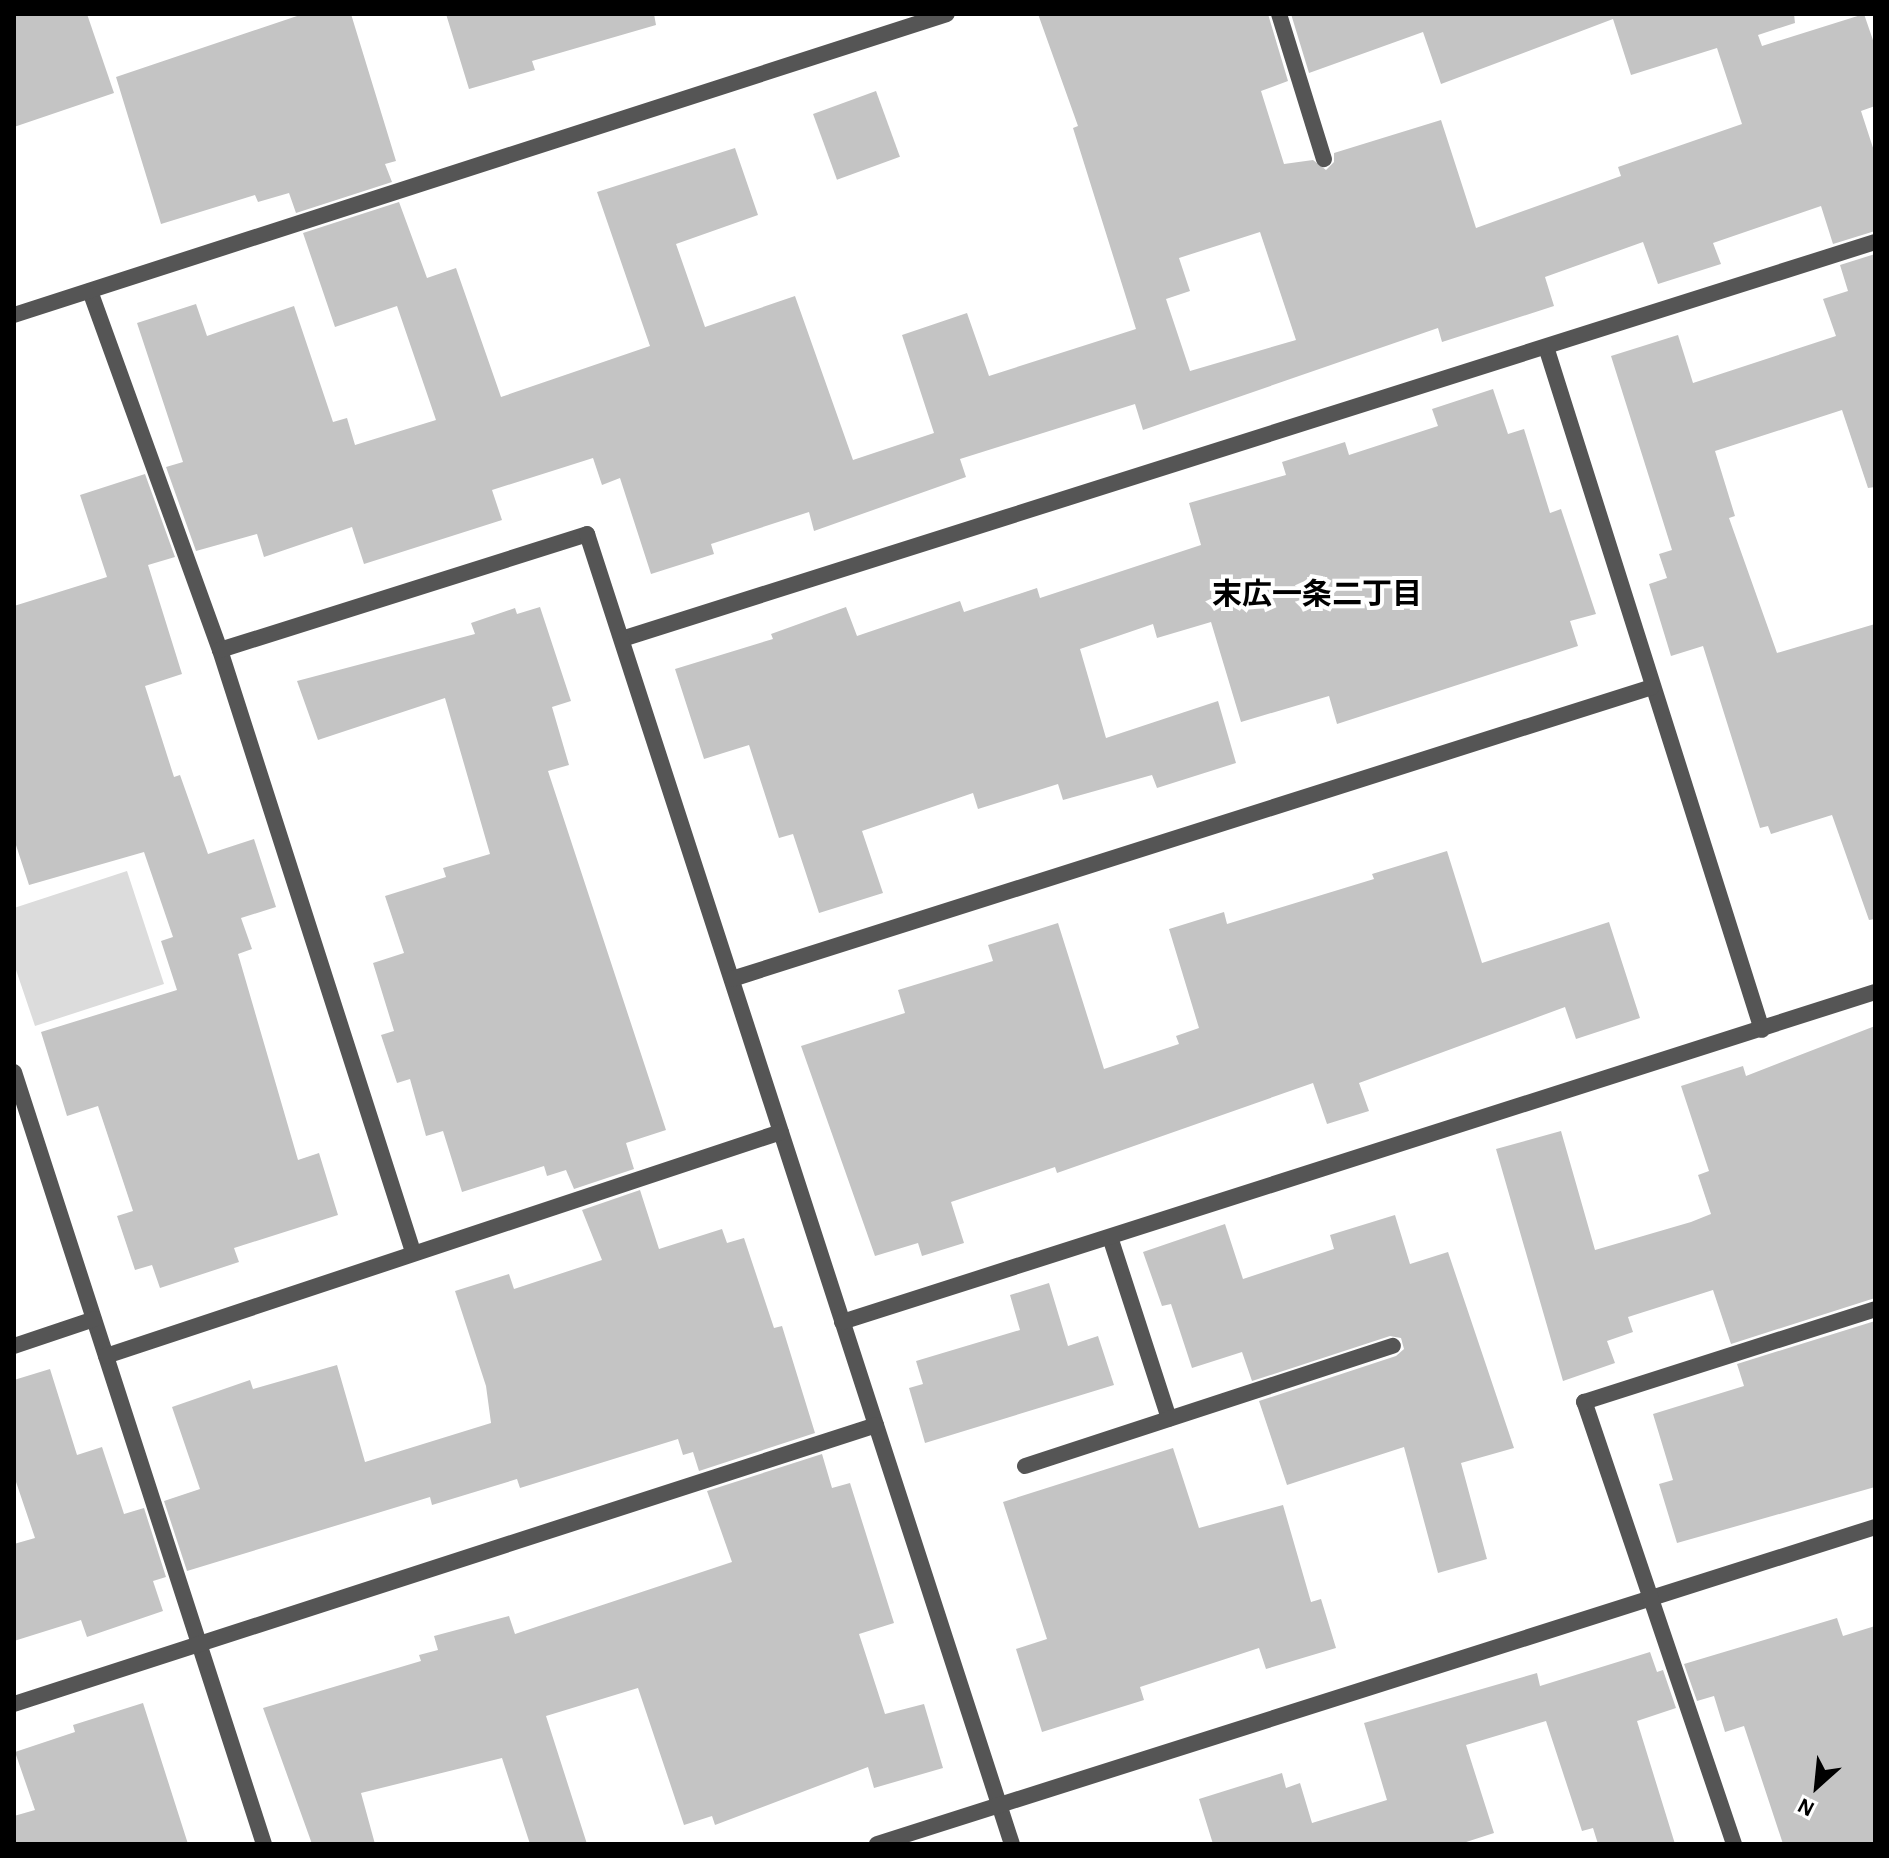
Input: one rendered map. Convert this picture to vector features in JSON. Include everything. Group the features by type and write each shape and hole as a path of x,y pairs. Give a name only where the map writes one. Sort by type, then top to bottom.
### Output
{"street":[{"path":"14,315 947,14"},
{"path":"1279,14 1324,159"},
{"path":"622,639 1547,350 1875,242"},
{"path":"90,291 220,650 413,1252"},
{"path":"1547,350 1762,1030"},
{"path":"220,650 587,534 1012,1844"},
{"path":"732,979 1652,687"},
{"path":"842,1322 1875,992"},
{"path":"14,1072 264,1844"},
{"path":"106,1356 781,1132"},
{"path":"1110,1237 1169,1419"},
{"path":"1734,1844 1653,1597 1584,1402 1875,1309"},
{"path":"14,1346 94,1319"},
{"path":"1025,1466 1393,1346"},
{"path":"14,1704 876,1425"},
{"path":"877,1844 1875,1527"}],"shaded area":[{"path":"127,871 164,984 35,1026 14,964 14,908"}],"building":[{"path":"14,14 87,14 114,93 14,127"},
{"path":"303,14 351,14 396,161 385,164 392,182 296,213 289,193 258,202 255,195 161,224 116,77"},
{"path":"446,14 654,14 656,25 532,61 535,70 469,89"},
{"path":"1038,14 1268,14 1288,81 1261,91 1284,164 1313,160 1326,170 1334,162 1334,153 1441,120 1476,228 1621,176 1618,167 1742,124 1717,48 1631,75 1613,19 1441,84 1423,32 1309,73 1291,14 1794,14 1795,23 1758,35 1762,46 1864,14 1875,46 1875,106 1861,111 1875,154 1875,231 1833,244 1821,206 1713,243 1721,264 1658,284 1643,242 1545,277 1554,306 1442,342 1438,328 1143,430 1135,404 960,459 966,477 814,531 809,512 711,544 714,554 651,574 620,478 602,485 593,458 492,490 502,520 364,564 352,527 264,557 257,534 196,551 166,467 183,462 137,323 196,304 207,336 294,306 333,422 347,418 355,445 436,420 397,306 335,327 303,233 399,202 427,278 456,268 501,397 650,346 597,192 735,148 758,215 676,244 705,327 795,296 853,460 934,433 902,335 967,313 989,376 1136,329 1073,128 1078,126","holes":["1260,232 1296,340 1190,371 1166,299 1190,291 1179,258"]},
{"path":"876,91 900,157 837,180 813,114"},
{"path":"1875,254 1875,487 1868,488 1842,410 1715,451 1735,516 1729,518 1777,653 1875,624 1875,919 1869,920 1832,815 1771,834 1768,826 1760,828 1703,646 1671,656 1649,584 1667,578 1659,554 1672,550 1611,356 1678,335 1693,383 1836,336 1823,299 1848,291 1840,265"},
{"path":"1493,389 1508,434 1524,429 1550,513 1561,509 1596,614 1570,621 1578,646 1337,724 1329,696 1241,722 1211,622 1157,638 1153,624 1080,649 1106,738 1218,701 1236,763 1157,788 1152,775 1063,800 1058,784 978,809 973,793 862,831 883,893 819,913 793,834 779,838 749,745 704,759 675,669 773,639 771,634 846,607 857,636 960,601 964,612 1037,588 1040,598 1201,545 1189,503 1286,475 1282,462 1345,442 1349,455 1438,426 1432,409"},
{"path":"145,474 175,557 148,565 182,674 145,686 174,777 180,775 208,854 254,839 276,907 241,918 252,949 238,954 298,1160 319,1153 338,1215 234,1248 239,1262 160,1288 152,1265 135,1270 117,1216 133,1211 98,1106 67,1116 41,1032 177,990 161,941 173,937 144,852 29,885 14,839 14,606 107,577 80,495"},
{"path":"540,607 571,701 552,707 569,765 548,771 666,1130 626,1143 634,1169 574,1189 566,1170 547,1176 544,1166 462,1192 443,1131 426,1136 410,1079 397,1083 381,1035 394,1031 373,963 404,953 385,896 446,877 443,868 490,854 445,698 318,740 297,681 475,634 471,623 515,608 517,614"},
{"path":"1447,851 1482,963 1609,922 1640,1018 1576,1039 1565,1007 1359,1083 1369,1111 1327,1124 1313,1083 1057,1173 1055,1167 951,1202 964,1243 922,1256 918,1243 875,1256 801,1046 905,1013 898,990 993,961 988,945 1058,923 1104,1069 1179,1044 1176,1036 1199,1028 1169,929 1224,912 1227,924 1374,879 1372,874"},
{"path":"1875,1026 1875,1298 1731,1344 1713,1290 1628,1317 1633,1332 1607,1341 1615,1363 1563,1381 1496,1149 1561,1131 1595,1250 1691,1222 1711,1214 1698,1175 1709,1171 1681,1086 1743,1066 1746,1076"},
{"path":"640,1190 659,1249 722,1229 727,1243 744,1238 774,1328 782,1326 815,1433 699,1471 693,1452 683,1455 678,1439 520,1488 517,1479 432,1505 430,1497 187,1571 164,1501 200,1489 172,1407 250,1380 253,1389 337,1365 365,1462 491,1423 486,1386 455,1291 509,1274 514,1289 602,1260 582,1210"},
{"path":"1395,1215 1410,1264 1448,1252 1514,1448 1461,1463 1487,1559 1438,1573 1404,1447 1287,1485 1259,1401 1396,1356 1404,1349 1401,1338 1390,1336 1252,1381 1242,1352 1192,1368 1171,1304 1162,1306 1143,1252 1225,1224 1243,1279 1334,1249 1330,1235"},
{"path":"1049,1283 1068,1346 1098,1336 1114,1385 925,1443 909,1388 923,1384 916,1361 1020,1330 1010,1295"},
{"path":"1875,1321 1875,1487 1677,1543 1659,1484 1673,1480 1653,1414 1744,1386 1737,1364"},
{"path":"50,1369 77,1455 102,1447 124,1514 144,1508 166,1577 153,1581 163,1611 87,1637 81,1620 14,1641 14,1544 35,1538 14,1476 14,1380"},
{"path":"1173,1448 1199,1528 1283,1505 1311,1602 1321,1599 1336,1648 1266,1669 1259,1648 1140,1687 1144,1700 1042,1732 1016,1649 1047,1639 1003,1502"},
{"path":"822,1454 832,1488 850,1483 894,1623 859,1634 885,1714 924,1704 943,1768 874,1788 868,1767 715,1825 712,1816 684,1825 638,1688 546,1716 587,1844 530,1844 502,1758 361,1793 375,1844 312,1844 263,1708 421,1661 419,1655 438,1650 434,1636 509,1616 515,1634 732,1562 707,1491"},
{"path":"1837,1618 1843,1636 1875,1626 1875,1844 1783,1844 1744,1726 1725,1732 1714,1696 1697,1701 1684,1664"},
{"path":"1650,1652 1657,1672 1663,1670 1676,1708 1637,1721 1675,1844 1598,1844 1593,1828 1582,1831 1546,1721 1466,1745 1494,1833 1460,1844 1213,1844 1199,1799 1282,1773 1286,1788 1300,1783 1312,1823 1387,1800 1364,1723 1537,1673 1540,1686"},
{"path":"143,1703 188,1844 14,1844 14,1816 35,1810 15,1752 75,1732 73,1725"}],"district":[{"name":"末広一条二丁目","path":"1317,595"}]}
